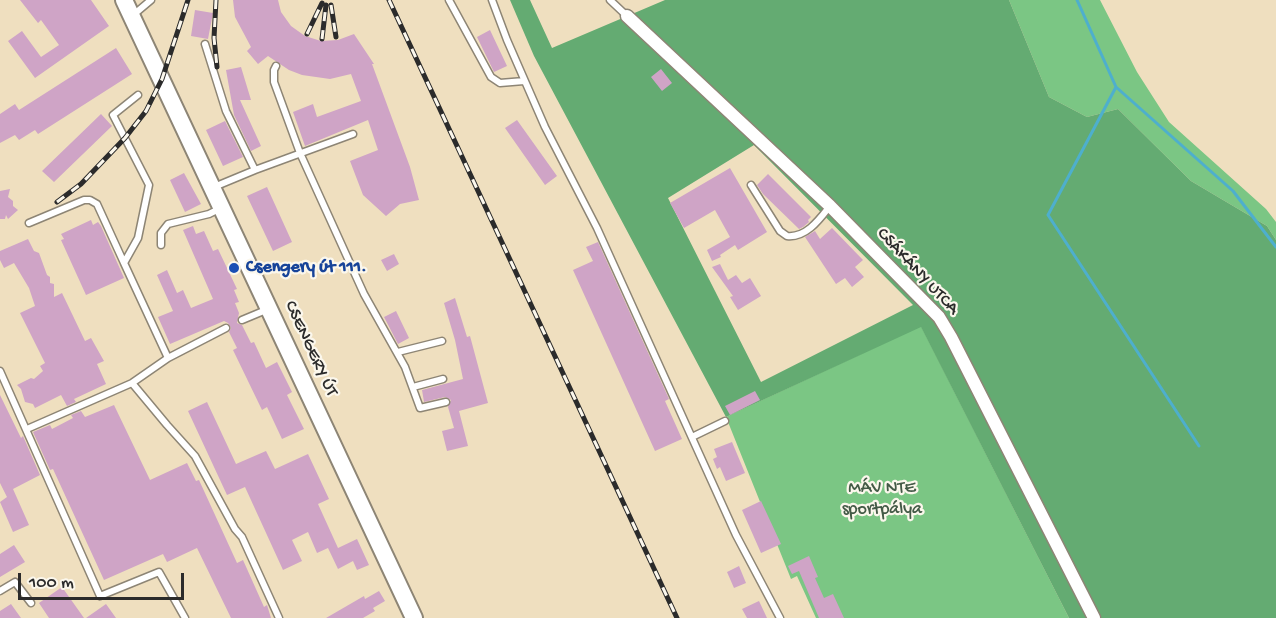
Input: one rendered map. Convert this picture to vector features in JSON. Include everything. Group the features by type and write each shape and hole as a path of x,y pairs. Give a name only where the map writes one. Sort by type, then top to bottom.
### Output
{"main road":[{"name":"CSENGERY ÚT","path":"124,0 414,618"}],"street":[{"name":"CSÁKÁNY UTCA","path":"627,16 830,206 932,308 945,326 1094,618"}],"lane":[{"path":"132,16 151,0"},
{"path":"449,0 491,77 500,83 524,81"},
{"path":"492,0 545,127 597,228 736,536 780,618"},
{"path":"610,0 627,16"},
{"path":"205,44 226,111 255,170"},
{"path":"276,66 273,75 276,91 300,153 364,294 398,352 414,387 420,408 446,402"},
{"path":"124,263 138,238 149,185 113,115 138,95"},
{"path":"213,188 353,134"},
{"path":"751,185 780,231 786,236 802,233 814,224 830,206"},
{"path":"30,223 84,200 97,204 168,358"},
{"path":"161,245 161,233 168,224 209,214 222,207"},
{"path":"242,320 270,308"},
{"path":"27,429 132,382 168,358 226,328"},
{"path":"398,352 442,342"},
{"path":"0,371 100,596 159,572 185,618"},
{"path":"414,387 443,379"},
{"path":"132,382 195,456 204,470 235,529 242,537 279,618"},
{"path":"692,436 725,421"},
{"path":"0,591 15,582 31,603"}],"green space":[{"path":"510,0 530,0 552,48 665,0 1009,0 1049,97 1087,117 1118,109 1191,181 1267,226 1276,240 1276,618 1069,618 921,327 726,417 534,56","holes":["754,145 913,305 761,382 668,198"]},
{"path":"1009,0 1100,0 1137,72 1169,122 1266,209 1276,222 1276,240 1267,226 1191,181 1118,109 1087,117 1049,97"},
{"name":"MÁV NTE sportpálya","path":"921,326 1069,618 816,618 797,576 791,579 726,417"}],"building":[{"path":"20,0 91,0 109,26 35,78 8,41 22,31 41,57 59,45 41,20 38,23"},
{"path":"233,0 278,0 281,12 291,26 305,36 321,41 338,40 354,34 374,64 372,64 410,167 419,200 400,204 386,216 363,195 350,161 378,150 368,120 305,146 293,112 313,104 317,117 361,101 351,74 330,79 302,75 289,70 268,56 258,64 247,51 251,47 235,17"},
{"path":"195,10 213,13 208,39 191,36"},
{"path":"490,30 507,66 494,72 477,37"},
{"path":"116,48 132,74 38,134 35,130 19,140 15,135 0,143 0,114 15,104 19,110"},
{"path":"241,67 251,100 240,100 261,146 251,151 234,115 226,70"},
{"path":"661,69 672,83 662,91 651,77"},
{"path":"101,114 112,126 54,182 42,171"},
{"path":"517,120 557,176 545,185 505,128"},
{"path":"225,121 243,157 223,166 206,130"},
{"path":"730,168 767,232 738,250 735,245 720,255 721,257 712,261 707,250 730,237 715,210 684,228 670,203"},
{"path":"184,173 201,204 185,212 170,180"},
{"path":"768,174 811,217 803,227 799,229 763,194 757,185"},
{"path":"267,187 292,242 273,251 247,196"},
{"path":"10,189 8,197 18,210 8,219 6,215 5,219 0,219 0,191"},
{"path":"91,220 93,225 98,222 101,226 124,278 86,295 61,240 64,239 61,234"},
{"path":"193,226 196,234 204,231 213,251 218,249 237,289 234,290 239,302 235,303 239,313 237,323 242,325 251,343 254,342 266,368 277,362 292,392 287,395 304,429 282,439 267,407 262,410 233,350 237,348 229,332 231,328 228,323 224,321 170,344 158,317 173,311 157,275 167,270 177,293 183,290 191,308 213,299 183,230"},
{"path":"832,228 863,260 855,267 864,277 852,287 845,278 836,284 805,237 815,231 820,239"},
{"path":"28,239 34,251 39,253 47,275 50,277 50,283 54,284 54,297 62,293 85,341 91,338 104,361 97,364 106,384 74,399 76,402 67,406 61,395 35,408 33,404 25,402 21,389 17,385 31,378 34,379 43,371 40,366 45,363 20,313 35,306 29,288 14,263 4,268 0,260 0,251"},
{"path":"598,242 669,399 665,401 682,439 655,451 573,270 593,261 586,247"},
{"path":"394,254 399,264 387,271 381,260"},
{"path":"720,264 728,280 736,275 742,283 750,278 761,296 738,310 730,297 733,296 712,267"},
{"path":"455,298 467,337 470,336 488,403 459,411 468,446 447,451 442,431 454,428 448,407 451,400 445,397 424,402 422,390 463,379 444,303"},
{"path":"396,311 409,338 398,344 384,317"},
{"path":"755,391 760,400 730,415 725,406"},
{"path":"0,395 21,438 23,436 40,475 13,489 29,525 13,532 0,502 7,497 0,483"},
{"path":"207,402 236,464 266,451 275,469 308,454 329,499 318,504 338,548 357,539 369,565 357,570 353,561 338,569 328,548 317,553 308,532 292,540 302,561 283,570 245,487 227,495 188,411"},
{"path":"114,405 150,480 187,463 196,481 199,480 237,563 243,560 264,607 267,605 271,618 231,618 197,548 167,562 163,554 104,580 53,469 50,470 33,432 50,425 52,429 73,418 71,415 81,411 85,417"},
{"path":"732,442 745,473 726,481 720,467 717,469 713,459 717,457 714,449"},
{"path":"761,501 781,544 761,553 742,510"},
{"path":"14,545 25,562 0,577 0,554"},
{"path":"809,556 824,598 833,594 844,618 819,618 799,571 792,574 788,566"},
{"path":"739,566 746,583 734,588 727,572"},
{"path":"62,587 84,618 49,618 39,603"},
{"path":"379,591 385,601 363,618 326,618 364,596 365,599"},
{"path":"759,601 767,618 747,618 742,609"},
{"path":"11,604 21,618 0,618 0,611"},
{"path":"106,604 116,618 86,618"}],"waterway":[{"path":"1077,0 1116,87 1233,191 1276,247"},
{"path":"1116,87 1048,215 1199,446"}],"railway":[{"path":"57,202 81,184 125,138 146,111 162,79 188,0"},
{"path":"216,0 214,38 217,67"},
{"path":"389,0 677,618"},
{"path":"307,34 322,3"},
{"path":"322,39 326,5"},
{"path":"331,5 336,37"}],"place":[{"name":"Csengery út 111.","path":"234,268"}]}
